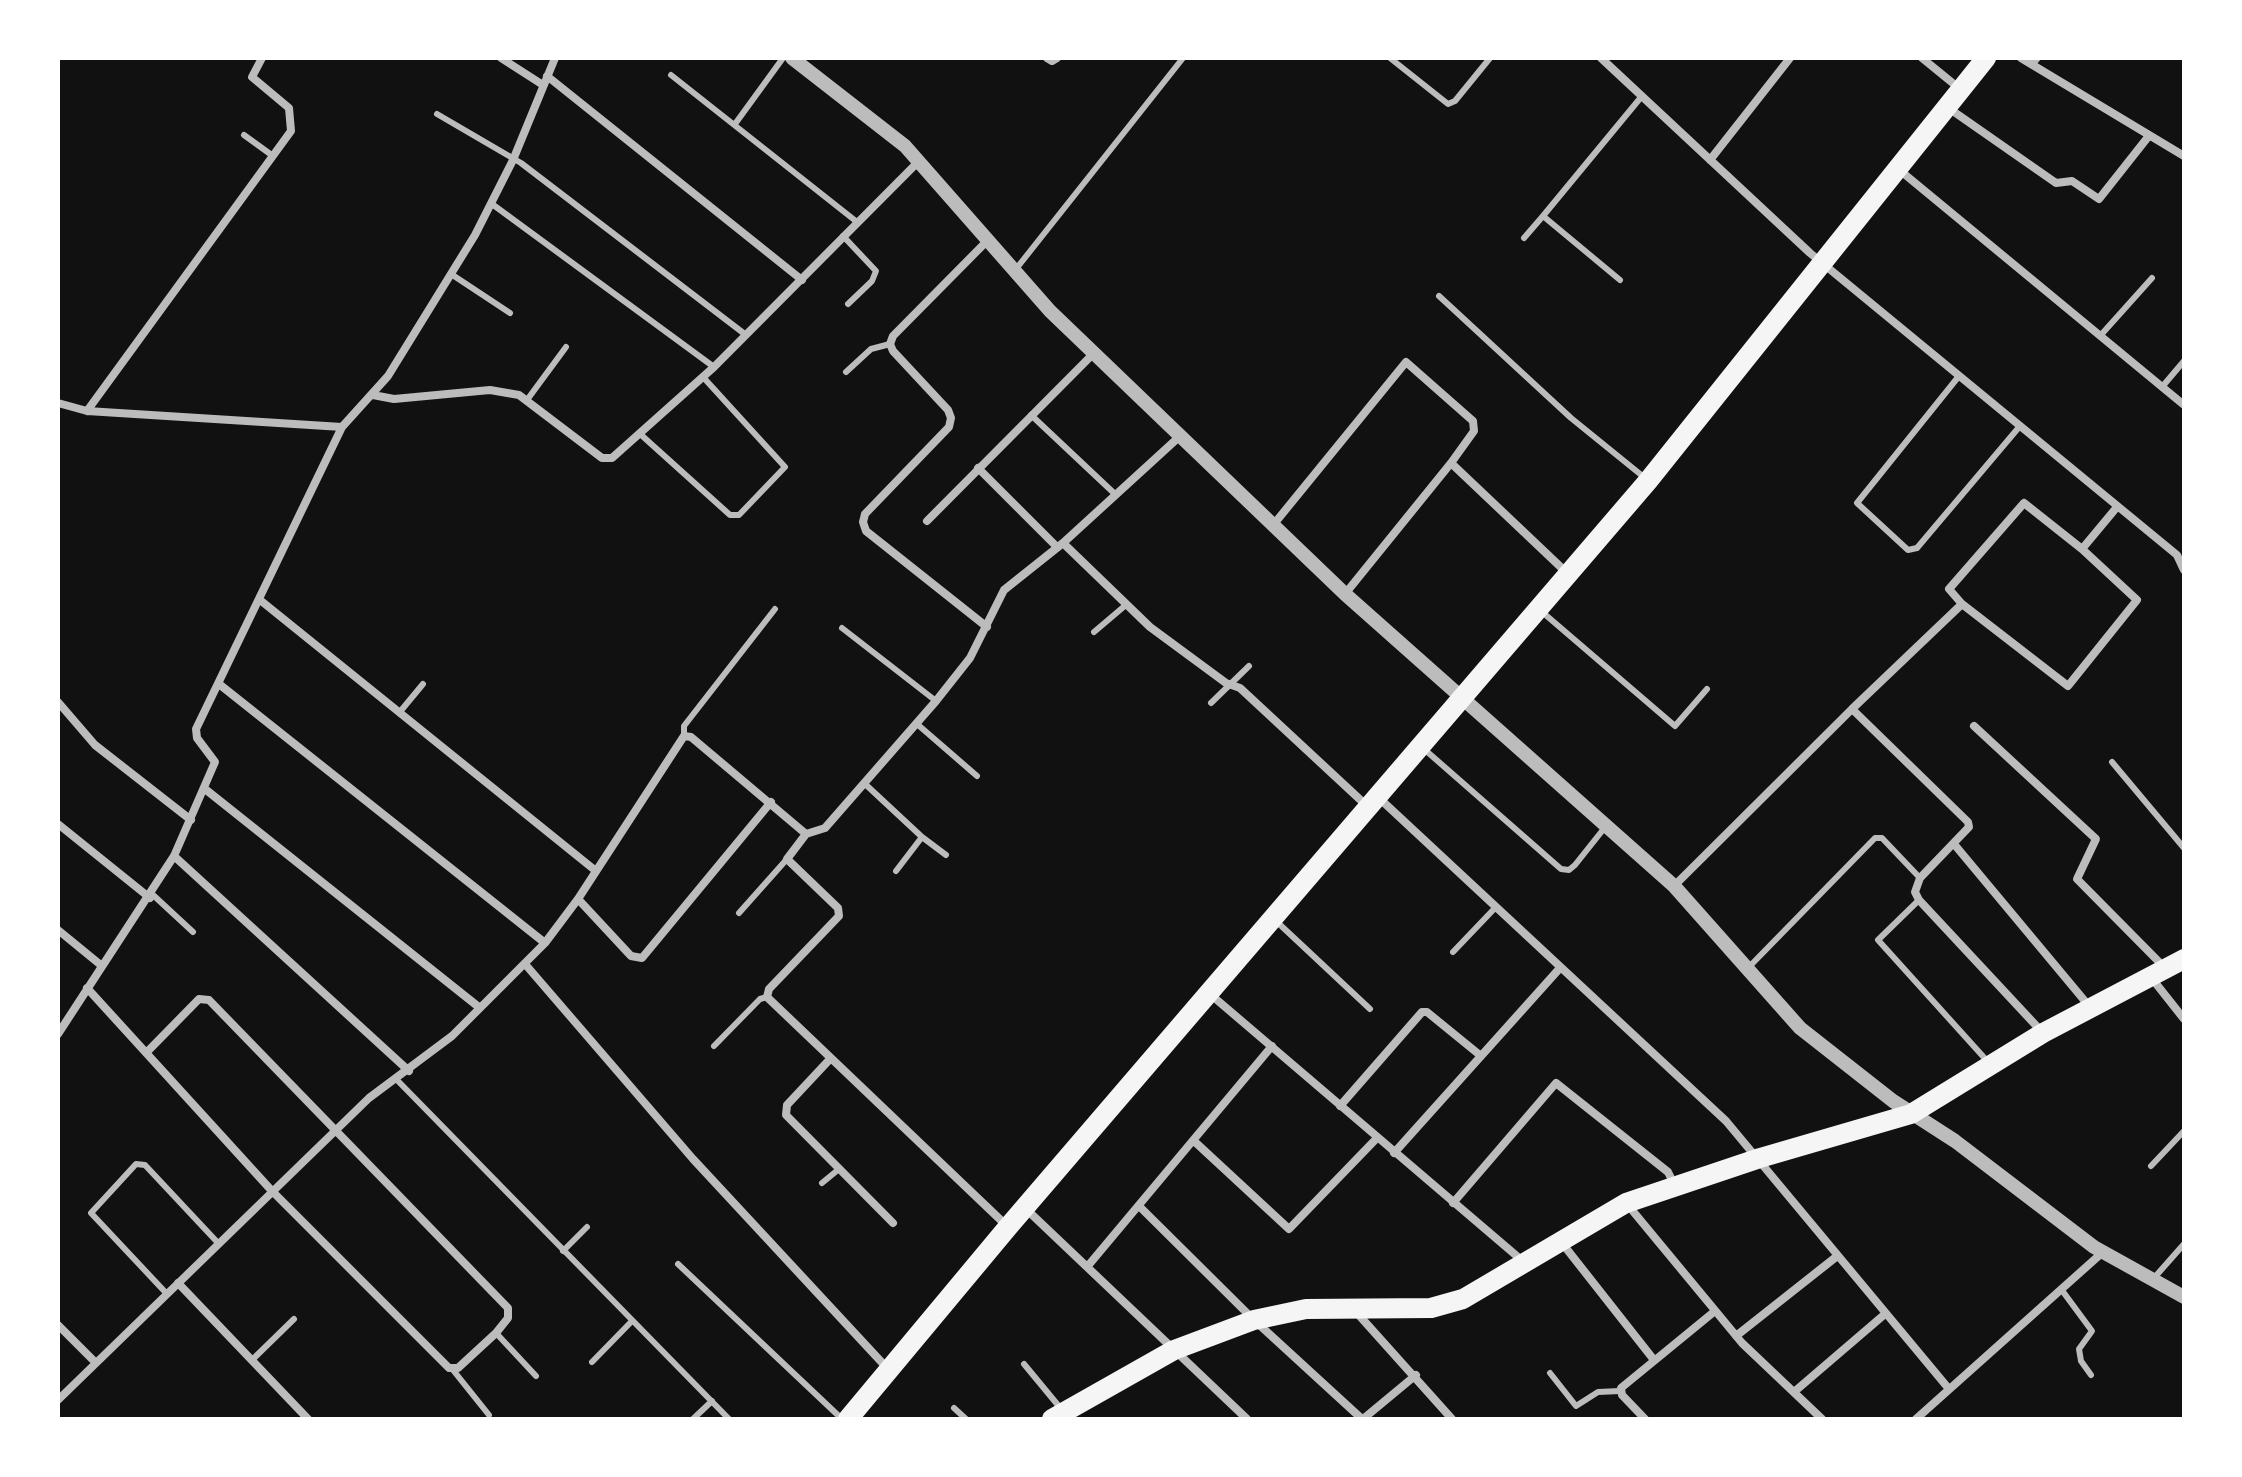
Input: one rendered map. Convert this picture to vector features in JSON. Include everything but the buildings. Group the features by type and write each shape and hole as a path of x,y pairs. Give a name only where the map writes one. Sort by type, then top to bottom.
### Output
{"main road":[{"path":"845,1419 1648,481 1986,58"},
{"path":"1057,1415 1174,1350 1254,1320 1306,1309 1351,1306 1431,1308 1463,1299 1626,1203 1674,1184 1911,1114 2043,1033 2184,959"}],"street":[{"path":"87,411 291,131 289,108 253,80 253,72 262,58"},
{"path":"501,58 545,80 802,280"},
{"path":"58,1034 151,896 174,856 215,762 196,733 219,684 342,427 373,395 492,204 555,58"},
{"path":"792,58 884,127 919,161 1013,272 1179,437 1461,700 1674,886 1800,1028 1911,1114 1955,1141 2103,1252 2184,1297"},
{"path":"1047,58 1052,61 1057,58"},
{"path":"1601,58 1822,263 2117,507 2180,552 2184,570"},
{"path":"1611,67 1618,58"},
{"path":"1710,160 1790,58"},
{"path":"1922,58 1960,89"},
{"path":"2021,58 2035,61 2148,137 2184,156"},
{"path":"1946,107 2056,183 2072,181 2099,199 2148,137"},
{"path":"373,395 394,399 490,390 519,395 602,458 612,458 714,367 919,161"},
{"path":"1897,168 2184,405"},
{"path":"987,241 893,336 890,344 948,410 951,418 949,427 865,514 863,522 866,531 987,627"},
{"path":"927,521 1094,353"},
{"path":"1274,524 1406,362 1476,426 1451,463 1345,594"},
{"path":"58,403 87,411 342,427"},
{"path":"1008,1227 767,997 769,989 839,916 838,908 787,859 806,834 825,828 936,701 970,658 1004,590 1060,545 1179,437"},
{"path":"1451,463 1569,574"},
{"path":"978,468 1150,627 1245,692 1495,908 1726,1121 1760,1158 1836,1257 1949,1389"},
{"path":"2026,503 2082,549 2137,600 2068,686 1962,604 1950,586 2020,504 2026,503"},
{"path":"2082,549 2117,507"},
{"path":"260,600 596,871"},
{"path":"1674,886 1962,604"},
{"path":"219,684 545,943"},
{"path":"58,702 95,745 191,820"},
{"path":"1852,709 1968,822 1969,827 1920,878 1915,889 1919,900 2043,1033"},
{"path":"1974,726 2096,839 2077,879 2157,971 2184,1019"},
{"path":"58,1400 369,1098 409,1071 480,1008 545,943 578,899 684,736 691,737 806,834"},
{"path":"205,789 480,1008"},
{"path":"578,899 631,956 642,958 771,802"},
{"path":"58,824 151,896"},
{"path":"1954,844 2091,1008"},
{"path":"174,856 409,1071"},
{"path":"58,930 102,966"},
{"path":"525,964 693,1159 889,1371"},
{"path":"1394,1153 1560,968"},
{"path":"87,988 272,1191 453,1370 496,1333 508,1318 508,1308 337,1129 205,997 199,999 147,1052"},
{"path":"1210,993 1525,1263"},
{"path":"1340,1106 1422,1012 1427,1012 1481,1056"},
{"path":"1087,1267 1272,1046"},
{"path":"831,1058 785,1109 893,1223"},
{"path":"1453,1203 1556,1083 1668,1172 1674,1184"},
{"path":"1194,1141 1289,1229 1377,1138"},
{"path":"1626,1203 1736,1336 1822,1419"},
{"path":"1139,1206 1254,1320 1362,1419 1416,1375"},
{"path":"1025,1207 1247,1419"},
{"path":"1561,1242 1654,1360"},
{"path":"1916,1419 2103,1252"},
{"path":"1736,1336 1836,1257"},
{"path":"178,1283 308,1419"},
{"path":"1351,1306 1416,1375 1452,1419"},
{"path":"1645,1419 1620,1391 1715,1311"},
{"path":"1794,1392 1885,1314"},
{"path":"58,1325 96,1363"}],"lane":[{"path":"735,124 783,58"},
{"path":"1013,272 1183,58"},
{"path":"1390,58 1448,104 1455,101 1490,58"},
{"path":"671,75 857,222"},
{"path":"1524,238 1642,96"},
{"path":"437,114 513,160 746,335"},
{"path":"244,135 273,156"},
{"path":"492,204 714,367"},
{"path":"1543,216 1620,280"},
{"path":"843,236 876,271 872,281 848,304"},
{"path":"451,274 510,313"},
{"path":"2100,336 2152,278"},
{"path":"1439,296 1571,418 1648,481"},
{"path":"846,372 871,349 890,344"},
{"path":"527,400 566,347"},
{"path":"2162,387 2184,361"},
{"path":"1959,376 1858,499 1860,509 1908,550 1917,548 2020,426"},
{"path":"639,433 730,515 739,515 785,467 703,377"},
{"path":"1031,415 1116,495"},
{"path":"1094,632 1127,604"},
{"path":"684,736 684,726 775,609"},
{"path":"1538,609 1675,726 1707,689"},
{"path":"842,628 936,701"},
{"path":"1211,703 1249,666"},
{"path":"399,713 423,684"},
{"path":"917,724 977,776"},
{"path":"1421,747 1561,869 1569,870 1575,865 1606,826"},
{"path":"2112,762 2184,848"},
{"path":"864,783 946,855"},
{"path":"896,871 922,837"},
{"path":"1747,969 1875,838 1882,838 1920,878"},
{"path":"739,913 787,859"},
{"path":"151,896 193,932"},
{"path":"1919,900 1878,940 1991,1065"},
{"path":"1453,952 1495,908"},
{"path":"1274,919 1370,1009"},
{"path":"714,1046 760,999 767,997"},
{"path":"397,1080 729,1419"},
{"path":"2151,1166 2184,1131"},
{"path":"167,1294 91,1213 136,1164 145,1165 219,1244"},
{"path":"822,1183 839,1169"},
{"path":"563,1251 587,1227"},
{"path":"2154,1278 2184,1244"},
{"path":"678,1264 845,1419"},
{"path":"2061,1289 2092,1331 2079,1349 2081,1361 2091,1375"},
{"path":"252,1360 294,1319"},
{"path":"592,1362 631,1322"},
{"path":"496,1333 536,1376"},
{"path":"1024,1364 1057,1415"},
{"path":"453,1370 489,1415"},
{"path":"1550,1373 1576,1406 1602,1390 1620,1391"},
{"path":"693,1419 712,1401"},
{"path":"954,1408 966,1419"}]}
